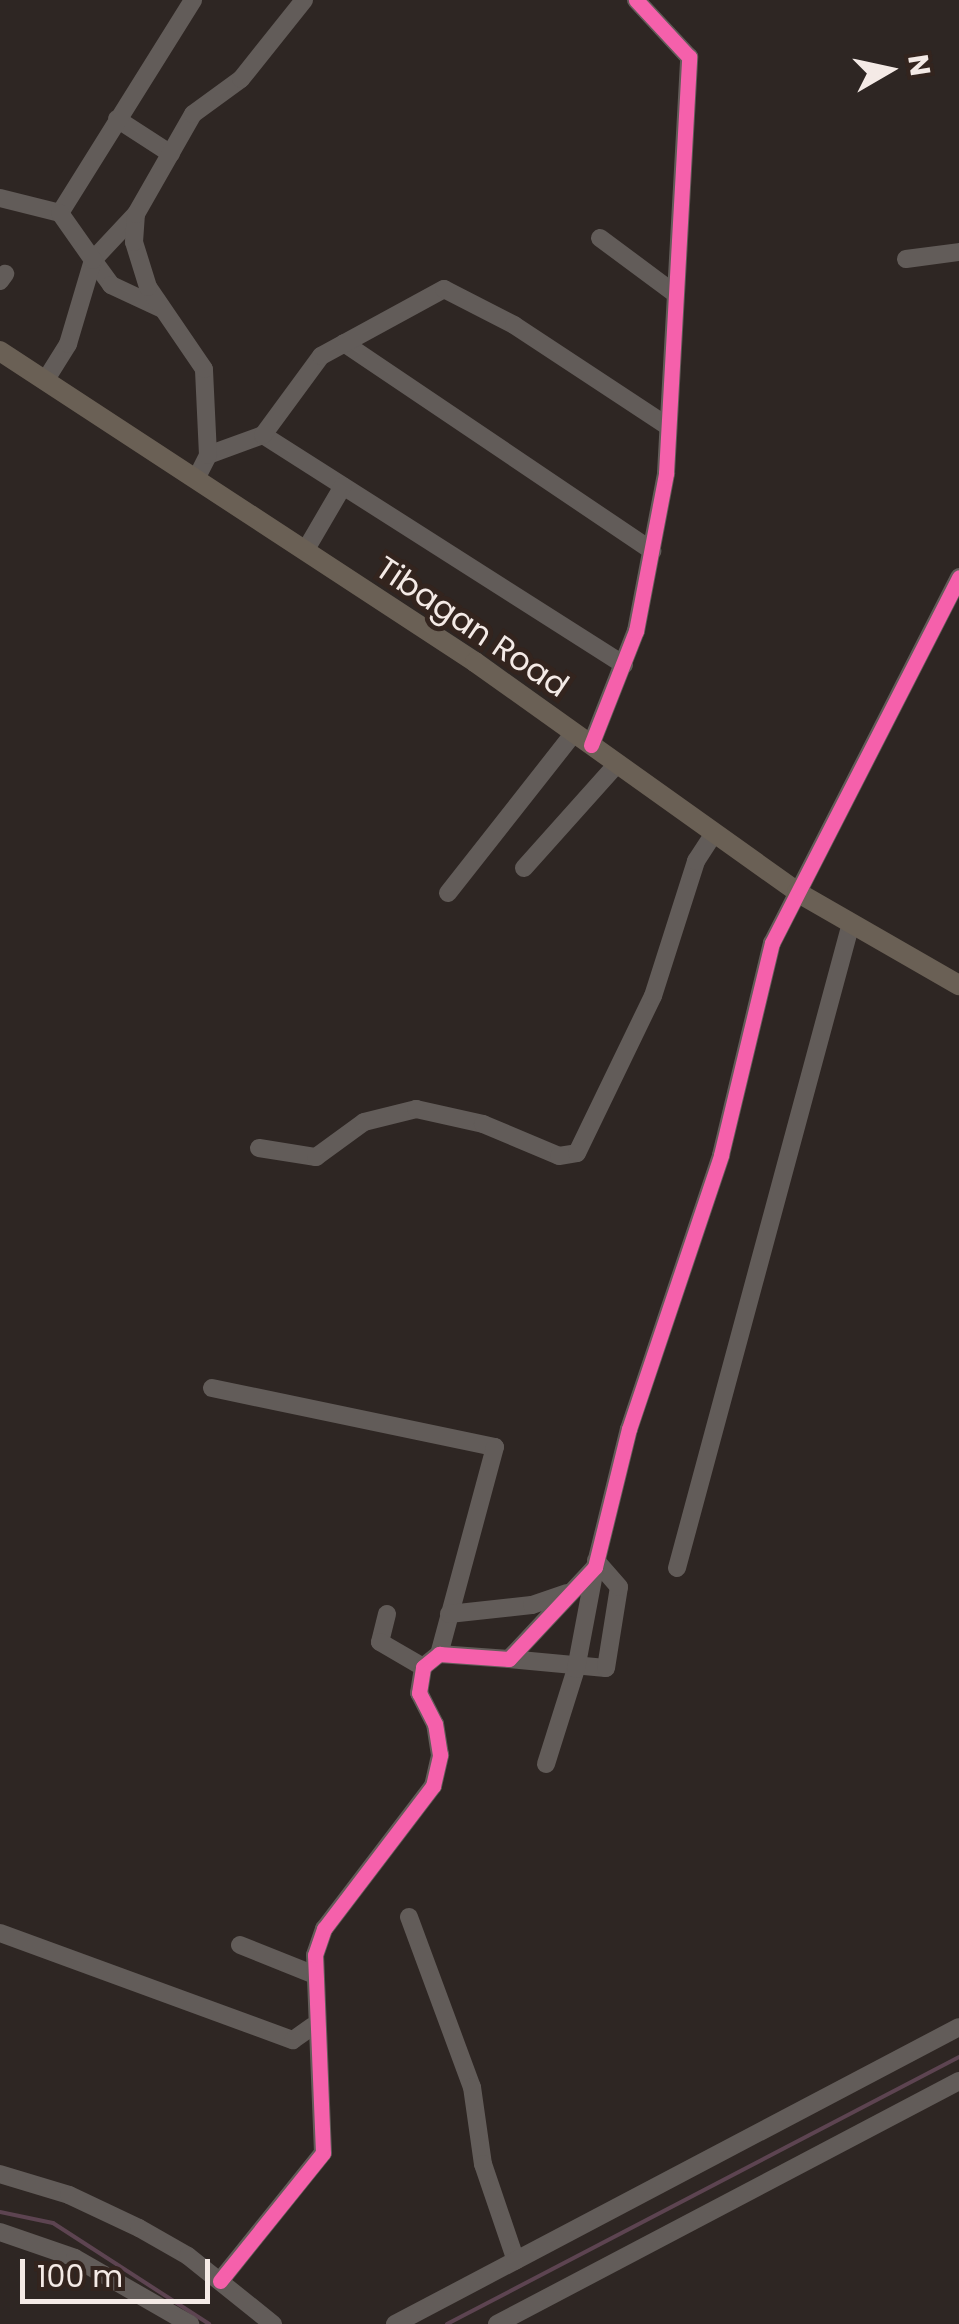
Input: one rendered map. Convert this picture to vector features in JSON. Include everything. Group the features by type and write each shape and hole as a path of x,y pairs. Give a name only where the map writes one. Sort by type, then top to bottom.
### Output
{"main road":[{"name":"Tibagan Road","path":"0,350 583,739 797,892 959,985"}],"street":[{"path":"60,213 193,0"},
{"path":"45,381 68,344 93,260 136,214 193,114 240,79 304,0"},
{"path":"448,893 583,739 624,665 652,551 666,472 664,424 689,58 636,0"},
{"path":"118,118 171,154"},
{"path":"0,198 60,213 111,285 164,310"},
{"path":"136,214 140,265 164,310 204,369 208,455 196,479"},
{"path":"600,238 674,293"},
{"path":"906,259 959,252"},
{"path":"208,455 263,435 310,366 408,304 451,289 664,424"},
{"path":"344,343 652,551"},
{"path":"263,435 624,665"},
{"path":"306,551 343,486"},
{"path":"546,1764 576,1669 596,1564 629,1429 721,1155 764,965 797,892 959,578"},
{"path":"524,868 617,764"},
{"path":"259,1148 316,1157 364,1122 416,1110 483,1124 559,1156 576,1153 653,996 696,861 714,833"},
{"path":"677,1568 851,923"},
{"path":"212,1388 493,1445 496,1453 439,1654 423,1667 419,1693 435,1724 440,1756 433,1786 324,1929 315,1975 313,2026 324,2122 320,2163 220,2281"},
{"path":"509,1659 596,1564"},
{"path":"439,1654 600,1671 608,1664 619,1587 596,1564"},
{"path":"448,1614 532,1605 572,1592"},
{"path":"386,1614 380,1642 423,1667"},
{"path":"408,1917 472,2087 483,2164 516,2261"},
{"path":"0,1933 293,2040 313,2026"},
{"path":"240,1945 315,1975"},
{"path":"395,2324 959,2027"},
{"path":"497,2324 959,2081"},
{"path":"0,2174 107,2211 220,2281 274,2324"},
{"path":"0,2232 75,2258 190,2324"}],"waterway":[{"path":"447,2324 959,2057"},
{"path":"0,2212 53,2223 209,2324"}],"cycle path":[{"path":"591,745 636,631 666,473 689,57 636,0"},
{"path":"220,2281 323,2153 315,1955 324,1929 433,1786 440,1755 435,1724 419,1693 423,1667 439,1654 509,1659 595,1567 629,1429 721,1155 772,943 959,577"}]}
